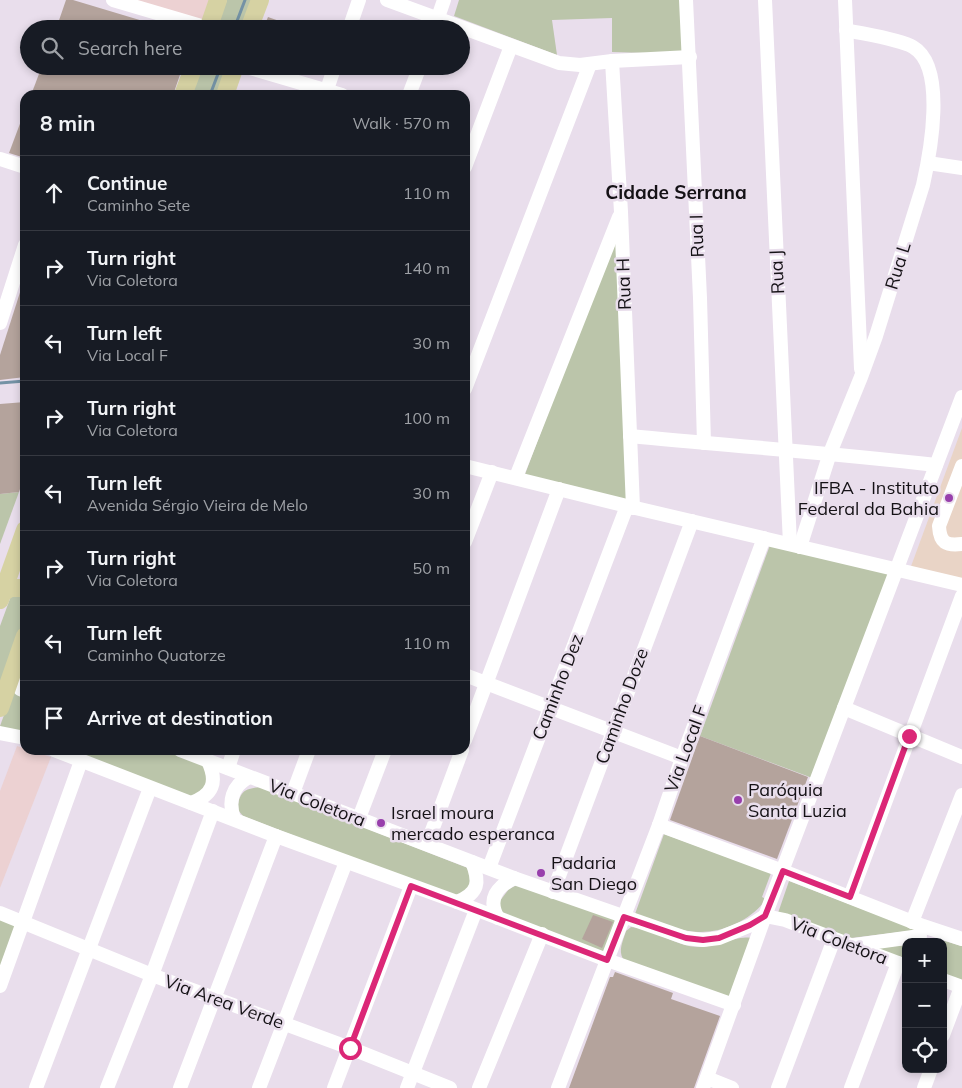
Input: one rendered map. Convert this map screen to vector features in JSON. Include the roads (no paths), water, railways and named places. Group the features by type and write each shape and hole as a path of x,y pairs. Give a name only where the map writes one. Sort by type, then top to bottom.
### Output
{"main road":[{"path":"211,20 218,0"},
{"path":"252,20 260,0"},
{"path":"185,90 191,75"},
{"path":"227,90 232,75"},
{"path":"1,597 20,544"},
{"path":"1,597 10,588 20,588"},
{"path":"0,708 20,650"}],"street":[{"path":"113,0 147,5 187,20"},
{"path":"352,20 359,0"},
{"path":"387,0 428,20"},
{"path":"437,20 444,0"},
{"name":"Rua I","path":"686,0 690,58 704,443"},
{"name":"Rua J","path":"765,0 786,451 795,545"},
{"path":"845,0 861,377"},
{"name":"Rua L","path":"795,545 876,336 923,185 932,132 931,77 925,59 912,47 846,30"},
{"path":"470,34 559,63 580,65 612,61 690,58"},
{"path":"470,153 511,46"},
{"name":"Rua H","path":"612,61 621,212 630,436 630,507"},
{"path":"470,376 590,64"},
{"path":"272,75 320,90"},
{"path":"327,90 332,75"},
{"path":"411,90 417,75"},
{"path":"0,160 20,166"},
{"path":"928,163 962,168"},
{"path":"516,477 621,212"},
{"path":"0,323 20,261"},
{"path":"732,1088 705,1083 765,916 936,465 958,420 962,397"},
{"path":"630,436 786,451 830,453 936,465"},
{"path":"962,466 939,526 940,535 944,542 950,545 962,544"},
{"path":"470,467 516,477 630,507 962,585"},
{"path":"470,529 492,472"},
{"path":"470,726 559,489"},
{"name":"Caminho Dez","path":"489,868 550,707 630,507"},
{"name":"Caminho Doze","path":"553,892 692,521"},
{"name":"Via Local F","path":"558,1088 659,825 764,538"},
{"path":"850,897 962,596"},
{"path":"11,675 20,688"},
{"path":"470,676 682,758"},
{"path":"844,708 962,757"},
{"path":"0,734 20,737"},
{"path":"66,755 607,960 734,1005"},
{"name":"Via Coletora","path":"193,755 514,878 686,938 703,940 719,938 750,925 765,916 785,920 902,965"},
{"path":"228,768 232,755"},
{"path":"293,794 307,755"},
{"path":"358,818 383,755"},
{"path":"427,844 460,755"},
{"path":"0,986 81,761"},
{"path":"191,803 202,799 208,794 212,786 213,770 208,761"},
{"path":"234,819 231,809 234,790 239,782 249,777"},
{"path":"36,1088 150,788"},
{"path":"918,931 962,794"},
{"path":"107,1088 152,975 213,811"},
{"path":"659,825 850,897 918,931 962,939"},
{"path":"180,1088 276,836"},
{"path":"259,1088 282,1023 346,862"},
{"path":"457,902 470,895 478,882 477,873 472,862"},
{"path":"498,918 494,909 495,895 499,888 514,878"},
{"path":"334,1088 411,886"},
{"path":"406,1088 476,910"},
{"name":"Via Area Verde","path":"0,913 152,975 350,1048 450,1088"},
{"path":"852,945 918,931"},
{"path":"479,1088 542,934"},
{"path":"778,1088 834,939"},
{"path":"851,1088 902,965"},
{"path":"946,1028 962,987 947,981"},
{"path":"924,1088 930,1073"}],"waterway":[{"path":"237,20 245,0"},
{"path":"212,90 218,75"},
{"path":"0,383 20,381"}],"place":[{"name":"IFBA - Instituto Federal da Bahia","path":"949,498"},
{"name":"Paróquia Santa Luzia","path":"738,800"},
{"name":"Israel moura mercado esperanca","path":"381,823"},
{"name":"Padaria San Diego","path":"541,873"}],"district":[{"name":"Cidade Serrana","path":"676,192"}]}
